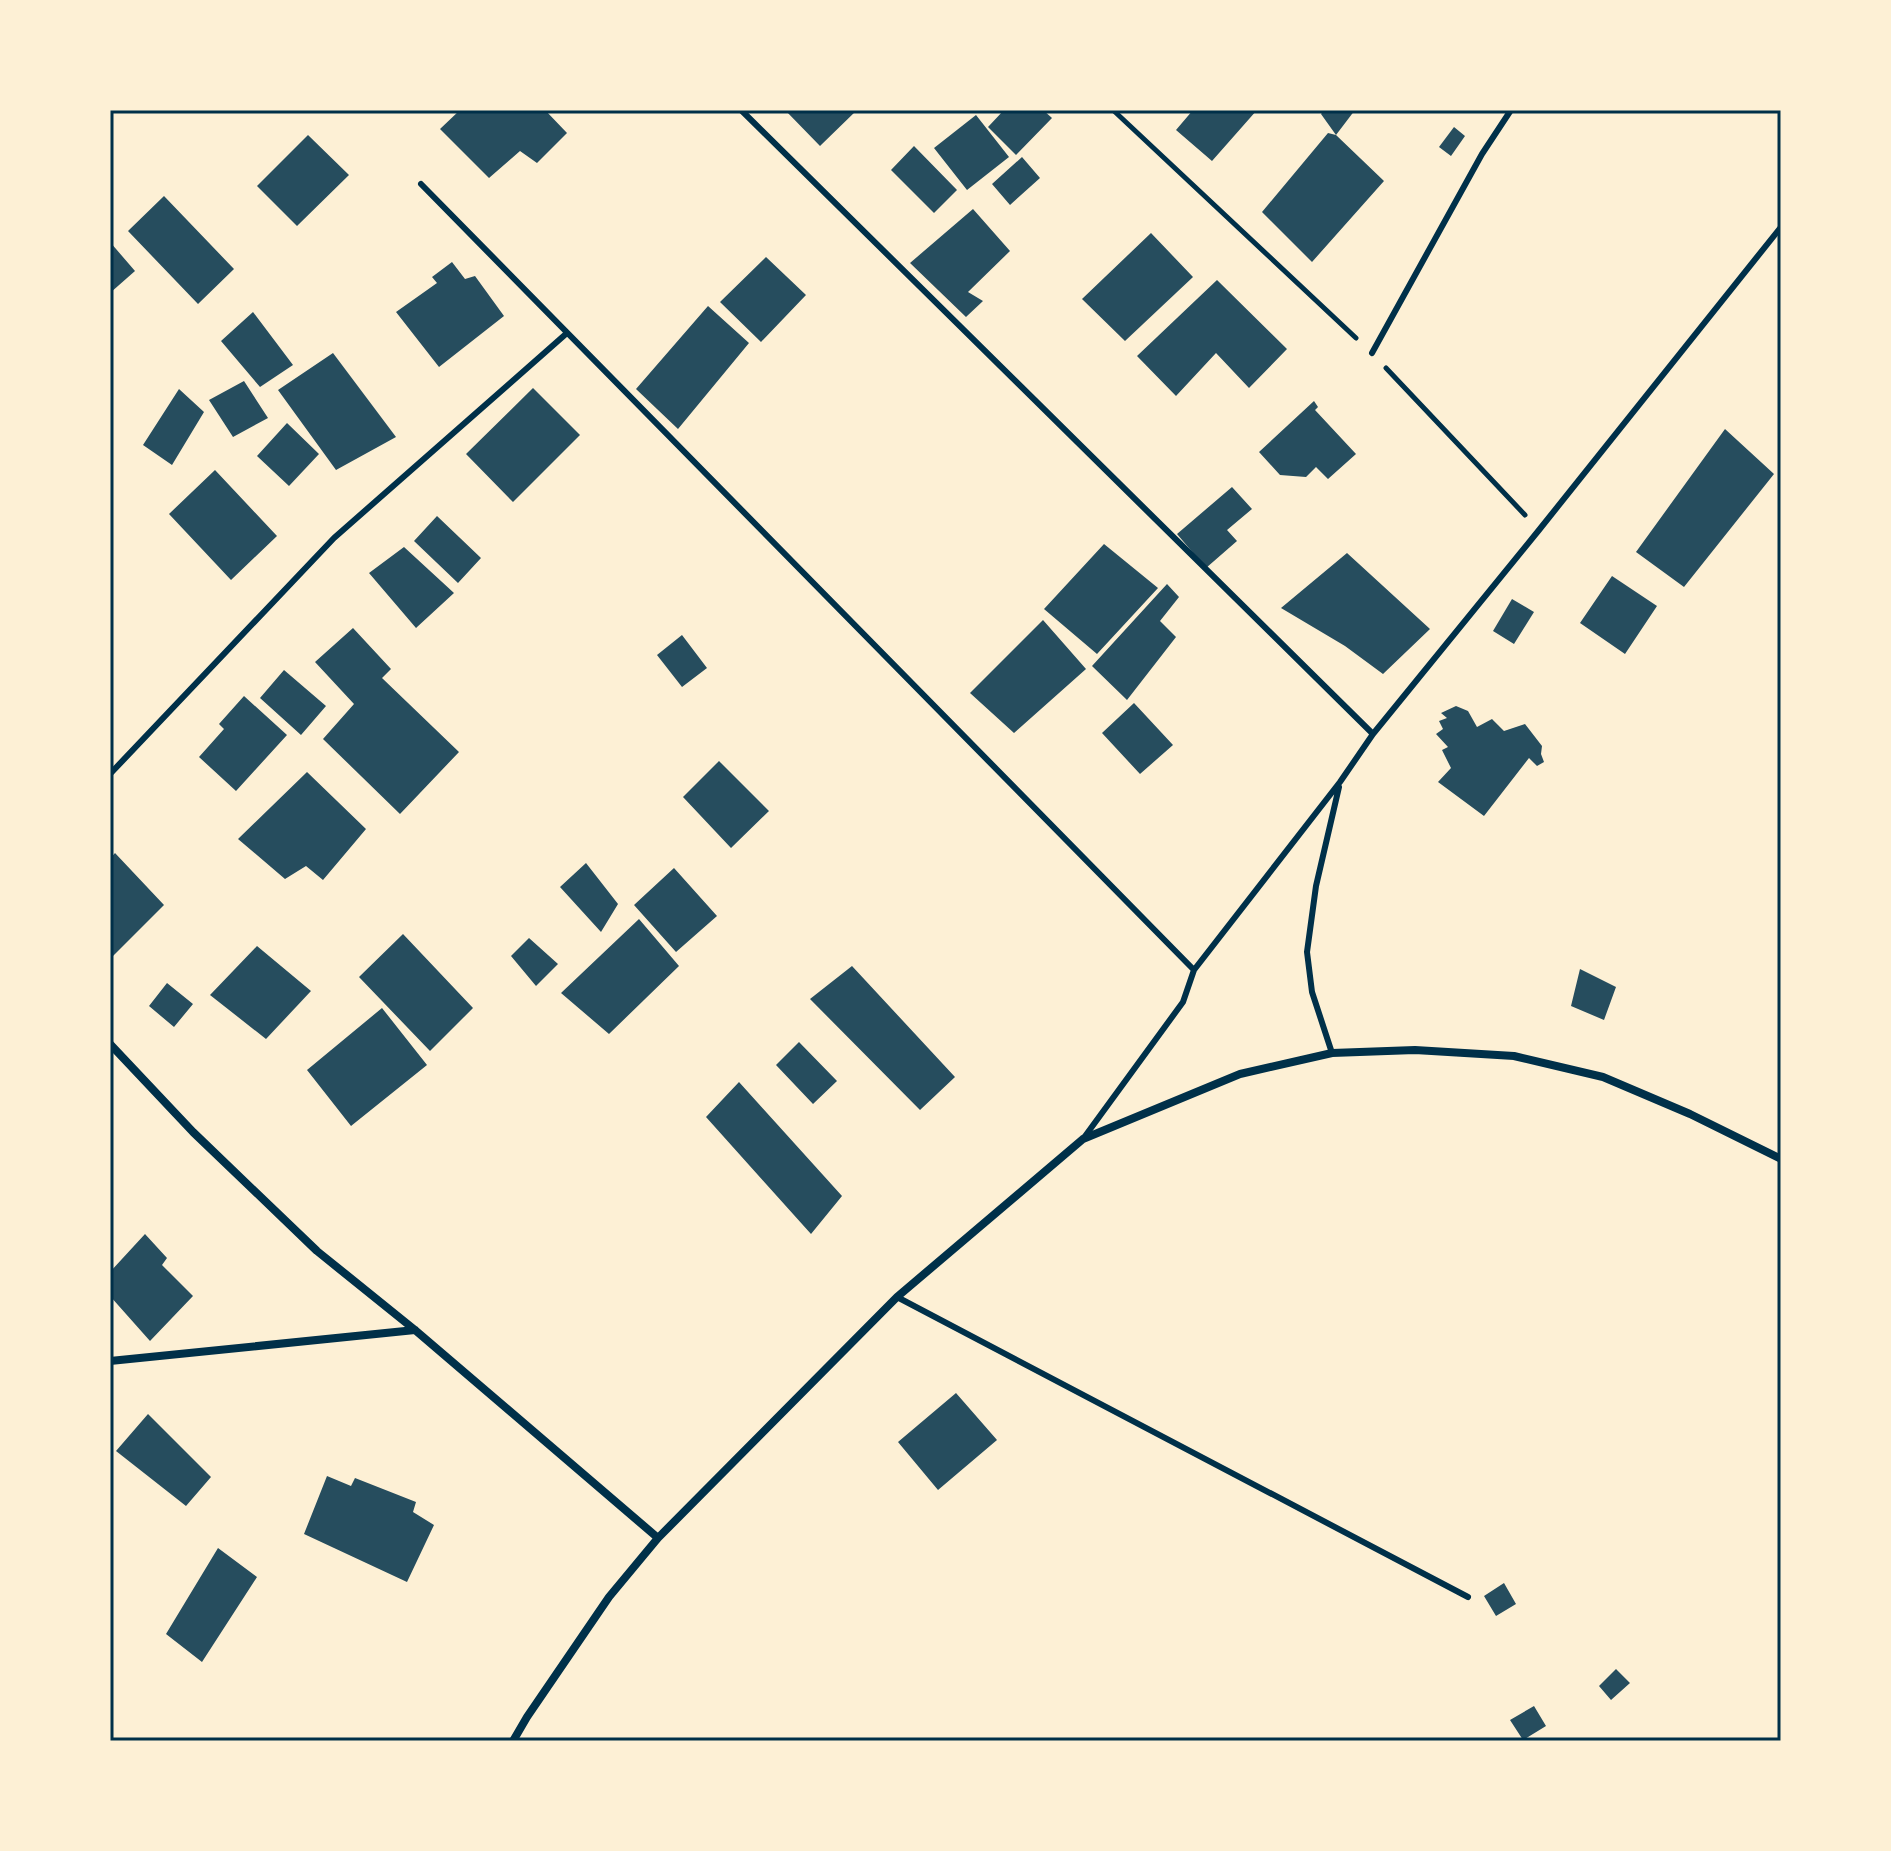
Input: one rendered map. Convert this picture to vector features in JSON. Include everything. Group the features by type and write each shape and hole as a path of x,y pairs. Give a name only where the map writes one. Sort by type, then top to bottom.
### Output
{"street":[{"path":"110,1044 193,1132 317,1251 415,1330 658,1538"},
{"path":"513,1741 609,1597 658,1538 897,1297 1083,1139 1240,1074 1332,1053 1415,1050 1514,1056 1603,1077 1690,1114 1781,1159"},
{"path":"110,1361 415,1330"}],"lane":[{"path":"741,110 1373,734"},
{"path":"1372,353 1482,154 1511,110"},
{"path":"421,184 1194,970"},
{"path":"1083,1139 1183,1002 1194,970 1340,782 1373,734 1781,227"},
{"path":"110,774 334,538 567,333"},
{"path":"1332,1053 1312,992 1307,952 1316,886 1340,782"},
{"path":"897,1297 1468,1597"}],"path":[{"path":"1113,110 1372,353 1539,530"}],"building":[{"path":"460,110 545,110 567,133 537,163 520,151 489,178 440,129"},
{"path":"785,110 857,110 820,146"},
{"path":"1004,110 1043,110 1052,118 1016,155 988,127"},
{"path":"1193,110 1257,110 1212,161 1176,130"},
{"path":"1324,110 1355,110 1336,135 1321,114"},
{"path":"976,115 1009,157 967,190 934,148"},
{"path":"1454,127 1465,136 1451,156 1439,147"},
{"path":"1328,133 1336,135 1384,181 1312,262 1262,212"},
{"path":"308,135 349,175 297,226 257,186"},
{"path":"914,146 957,190 934,213 891,170"},
{"path":"1022,157 1040,178 1010,205 992,184"},
{"path":"164,196 234,269 198,304 128,231"},
{"path":"973,209 1010,251 968,292 983,301 966,317 910,263"},
{"path":"1151,233 1193,277 1125,341 1082,299"},
{"path":"110,242 135,271 110,293"},
{"path":"766,257 806,295 761,342 720,302"},
{"path":"452,262 465,279 475,276 504,316 439,367 396,312 437,283 432,277"},
{"path":"1217,280 1287,349 1249,388 1216,353 1176,396 1137,356"},
{"path":"708,306 749,343 678,429 636,389"},
{"path":"253,312 293,365 260,387 221,341"},
{"path":"333,353 396,437 336,470 278,390"},
{"path":"244,381 268,418 233,437 209,400"},
{"path":"533,388 580,435 513,502 466,454"},
{"path":"179,389 204,412 172,465 143,445"},
{"path":"1314,401 1318,407 1315,410 1356,454 1328,479 1316,467 1306,477 1280,475 1259,452"},
{"path":"287,423 319,454 289,486 257,456"},
{"path":"1725,429 1774,474 1684,587 1636,552"},
{"path":"215,470 277,536 231,580 169,514"},
{"path":"1232,487 1252,509 1227,530 1237,541 1206,568 1177,534"},
{"path":"437,516 481,558 458,583 414,541"},
{"path":"1104,544 1158,588 1097,654 1044,609"},
{"path":"404,547 454,593 416,628 369,573"},
{"path":"1347,553 1430,629 1383,674 1345,646 1281,608"},
{"path":"1612,576 1657,606 1625,654 1580,623"},
{"path":"1167,584 1179,597 1160,621 1176,637 1127,700 1092,666"},
{"path":"1512,599 1534,612 1514,644 1493,631"},
{"path":"1043,620 1086,669 1014,733 970,693"},
{"path":"353,628 391,669 382,678 459,752 400,814 323,739 354,704 315,662"},
{"path":"682,635 707,668 682,687 657,655"},
{"path":"284,670 326,706 301,735 260,698"},
{"path":"244,696 287,735 236,791 199,757 224,729 219,724"},
{"path":"1134,703 1173,745 1140,774 1102,733"},
{"path":"1456,706 1468,711 1477,727 1492,719 1504,731 1525,724 1542,746 1544,762 1537,766 1529,758 1484,816 1438,782 1451,768 1442,750 1448,747 1436,734 1443,729 1439,721 1447,718 1441,713"},
{"path":"719,761 769,811 731,848 683,797"},
{"path":"307,772 366,829 323,880 306,866 285,879 238,839"},
{"path":"115,853 164,905 110,959 110,859"},
{"path":"586,863 618,904 601,932 560,887"},
{"path":"674,868 717,916 676,952 634,905"},
{"path":"639,919 679,966 609,1034 561,993"},
{"path":"403,934 473,1008 430,1051 359,977"},
{"path":"529,938 558,964 536,986 511,956"},
{"path":"257,946 311,991 266,1039 210,995"},
{"path":"852,966 955,1077 920,1110 810,999"},
{"path":"1580,969 1616,987 1604,1020 1571,1006"},
{"path":"167,983 193,1004 174,1027 149,1006"},
{"path":"382,1008 427,1065 351,1126 307,1070"},
{"path":"799,1042 837,1081 813,1104 776,1065"},
{"path":"739,1082 842,1196 811,1234 706,1117"},
{"path":"145,1234 167,1258 162,1265 193,1296 150,1341 110,1296 110,1272"},
{"path":"956,1393 997,1440 938,1490 898,1442"},
{"path":"148,1414 211,1477 186,1506 116,1451"},
{"path":"327,1476 351,1486 355,1478 416,1502 413,1512 434,1525 407,1582 304,1534"},
{"path":"218,1548 257,1577 202,1662 166,1634"},
{"path":"1504,1583 1516,1604 1496,1616 1484,1596"},
{"path":"1616,1669 1630,1683 1611,1700 1599,1686"},
{"path":"1534,1706 1546,1726 1523,1740 1510,1720"}]}
